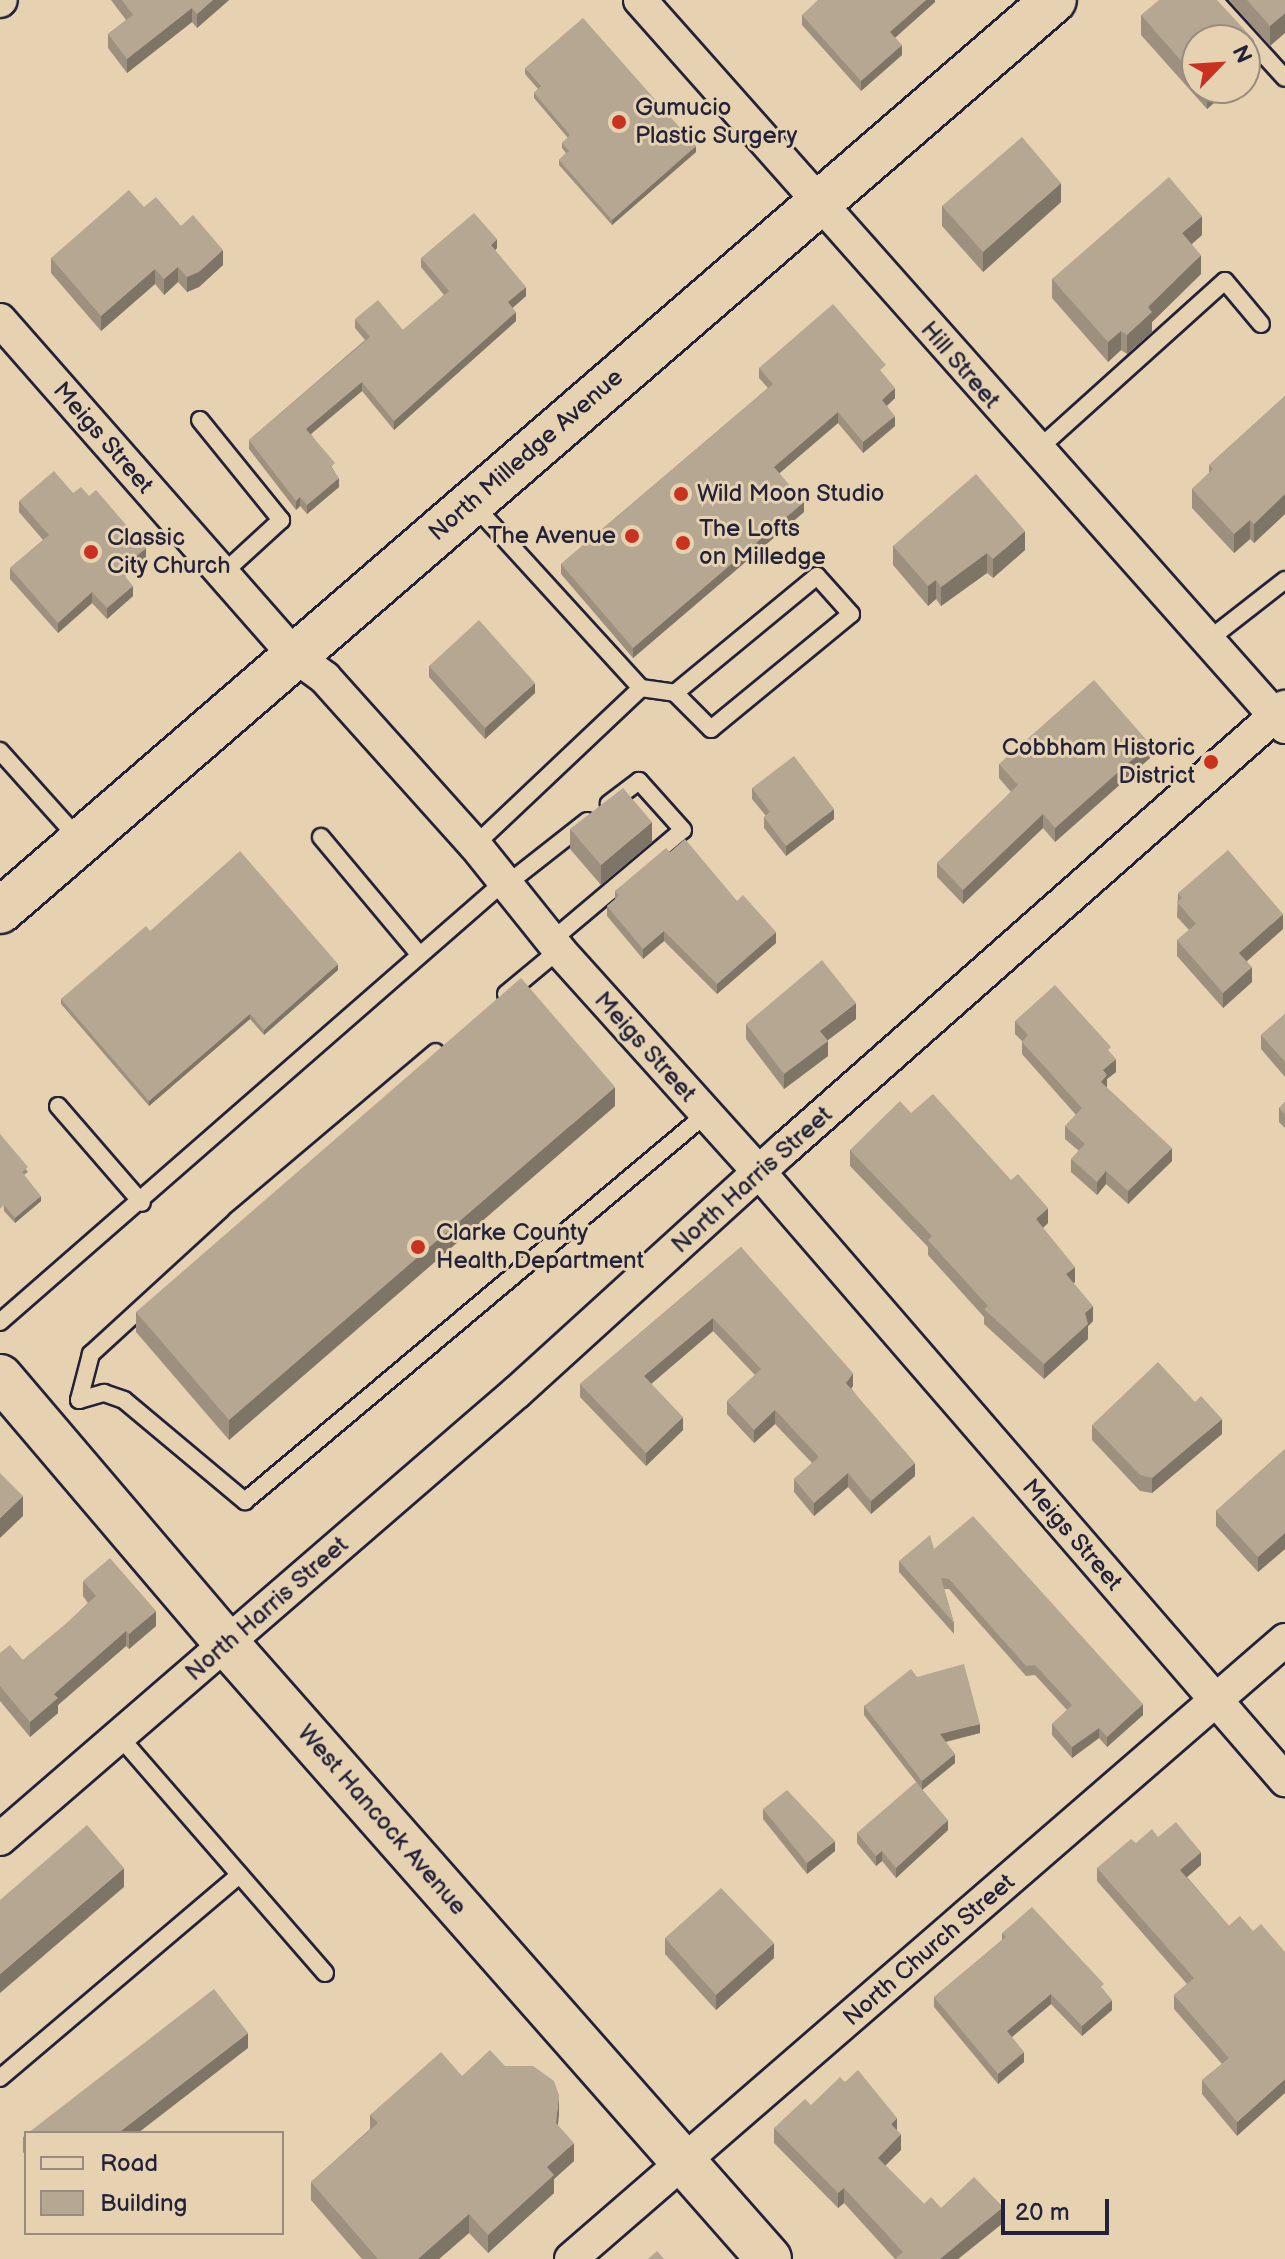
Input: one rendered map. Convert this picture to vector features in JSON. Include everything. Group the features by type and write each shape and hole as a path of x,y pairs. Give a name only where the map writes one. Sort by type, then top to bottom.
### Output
{"main road":[{"name":"North Milledge Avenue","path":"0,911 817,202 1040,4"},
{"name":"West Hancock Avenue","path":"0,1377 226,1643 769,2259"}],"street":[{"name":"Hill Street","path":"640,0 1036,451 1207,641 1282,717"},
{"name":"Meigs Street","path":"0,320 295,656 325,678 475,845 555,945 760,1173 1285,1780"},
{"name":"North Harris Street","path":"0,1839 1282,717"},
{"name":"North Church Street","path":"571,2259 1285,1640"}],"lane":[{"path":"1214,0 1285,78"},
{"path":"1036,451 1225,281 1261,324"},
{"path":"200,420 281,520 222,574"},
{"path":"471,502 641,688 675,693 711,729 851,614 817,576 675,693"},
{"path":"1207,641 1285,580"},
{"path":"475,845 641,688"},
{"path":"0,751 80,841"},
{"path":"0,1322 142,1203 418,953 639,781 683,830 555,945 494,1005"},
{"path":"321,837 418,953"},
{"path":"457,1035 237,1220 91,1354 79,1400 104,1393 124,1400 245,1501 706,1114"},
{"path":"58,1106 142,1203"},
{"path":"119,1736 325,1973"},
{"path":"0,2078 239,1875"}],"building":[{"path":"122,0 213,0 197,14 192,8 127,59 108,34 133,15"},
{"path":"818,0 926,0 890,32 902,45 861,81 802,15"},
{"path":"1159,0 1217,0 1239,24 1181,24 1181,61 1141,15"},
{"path":"1247,0 1285,0 1285,13 1270,26"},
{"name":"Gumucio Plastic Surgery","path":"583,18 696,146 612,220 559,160 569,151 562,143 570,135 534,93 541,86 525,68"},
{"path":"1022,137 1061,183 983,252 942,206"},
{"path":"1169,177 1202,216 1182,233 1201,255 1148,307 1152,312 1127,335 1121,331 1108,342 1052,279"},
{"path":"129,190 144,207 156,197 181,226 193,215 223,250 199,272 187,277 178,267 164,279 155,269 101,316 51,258"},
{"path":"474,213 497,239 491,245 526,287 508,302 516,312 394,421 362,382 306,429 335,463 331,467 339,478 307,505 300,497 296,501 249,440 370,337 355,319 378,300 403,330 449,291 421,258"},
{"path":"833,304 886,365 880,370 895,388 882,400 895,416 863,442 838,412 774,467 804,502 633,648 561,564 773,384 759,368"},
{"path":"1285,396 1285,494 1254,524 1250,520 1234,534 1192,489 1213,469 1209,465"},
{"name":"Classic City Church","path":"54,471 73,493 81,487 89,496 96,490 146,548 120,570 133,586 107,608 92,592 58,623 10,568 49,535 19,501"},
{"path":"976,474 1025,531 993,559 987,553 941,587 936,580 928,586 893,546"},
{"path":"479,620 535,683 485,728 429,666"},
{"path":"1094,680 1150,744 1055,828 1043,814 963,890 937,863 1018,785 999,764"},
{"path":"794,756 834,809 786,846 764,817 770,812 752,788"},
{"path":"623,788 652,822 601,865 570,829"},
{"path":"685,839 737,901 743,895 776,932 717,984 664,931 643,949 607,906 619,896 615,891 666,848 670,852"},
{"path":"1228,850 1283,914 1239,953 1252,967 1223,993 1177,940 1196,924 1177,902 1182,898 1178,893"},
{"path":"240,851 338,964 264,1030 250,1014 149,1101 61,999 146,926 150,931"},
{"path":"822,960 856,1003 820,1031 828,1041 784,1074 746,1024"},
{"path":"521,978 615,1087 229,1420 136,1312"},
{"path":"1055,985 1111,1047 1108,1050 1116,1059 1103,1070 1107,1075 1101,1082 1172,1148 1128,1191 1106,1171 1097,1182 1071,1159 1085,1144 1065,1126 1082,1108 1022,1042 1028,1035 1015,1021"},
{"path":"1285,1014 1285,1062 1261,1035"},
{"path":"933,1094 1011,1180 1018,1174 1048,1208 1036,1219 1075,1267 1066,1274 1093,1306 1085,1313 1088,1324 1044,1364 984,1309 988,1306 928,1240 932,1236 850,1150 900,1101 911,1113"},
{"path":"0,1134 28,1167 22,1172 41,1196 15,1218 4,1205 0,1209"},
{"path":"741,1247 853,1373 846,1383 915,1463 871,1501 848,1473 814,1503 794,1479 819,1457 775,1410 754,1430 727,1401 761,1369 713,1318 644,1376 683,1417 646,1453 580,1384"},
{"path":"1158,1362 1195,1402 1201,1396 1222,1419 1152,1478 1140,1475 1092,1425"},
{"path":"1285,1449 1285,1533 1258,1557 1216,1511"},
{"path":"0,1473 23,1496 0,1518"},
{"path":"973,1516 1143,1704 1107,1737 1099,1728 1072,1747 1052,1724 1072,1705 1035,1665 1026,1666 949,1579 941,1578 954,1623 899,1561 930,1535 934,1549"},
{"path":"110,1558 156,1611 129,1634 126,1631 54,1694 58,1698 30,1722 0,1686 0,1653 10,1645 23,1660 67,1623 96,1596 83,1581"},
{"path":"964,1664 980,1724 940,1734 955,1754 922,1781 864,1706 911,1669 917,1677"},
{"path":"916,1782 948,1820 896,1868 882,1851 876,1856 857,1833"},
{"path":"787,1790 835,1841 807,1863 763,1809"},
{"path":"1176,1822 1201,1852 1180,1870 1229,1926 1240,1916 1253,1931 1261,1924 1285,1952 1285,2079 1237,2122 1202,2080 1229,2058 1174,1995 1194,1978 1097,1868 1131,1839 1136,1843 1152,1829 1158,1837"},
{"path":"87,1825 124,1868 0,1974 0,1900"},
{"path":"721,1888 774,1943 716,1995 665,1938"},
{"path":"1032,1907 1104,1984 1101,1987 1112,2000 1082,2026 1051,1994 1007,2031 1024,2052 998,2074 934,1997 1006,1937 1002,1933"},
{"path":"214,1989 248,2033 121,2131 31,2131"},
{"path":"490,2050 505,2066 533,2066 554,2081 559,2095 556,2123 574,2143 547,2167 554,2175 488,2235 469,2214 418,2259 378,2259 311,2182 378,2123 370,2115 441,2052 462,2076"},
{"path":"858,2070 897,2118 891,2124 901,2134 878,2158 924,2204 931,2197 941,2208 974,2177 1003,2207 940,2259 897,2259 903,2252 844,2188 838,2193 774,2128 805,2099 811,2105 840,2077 845,2082"},
{"path":"657,2251 664,2259 648,2259"}],"place":[{"name":"Gumucio Plastic Surgery","path":"619,122"},
{"name":"Wild Moon Studio","path":"681,494"},
{"name":"The Avenue","path":"632,536"},
{"name":"The Lofts on Milledge","path":"683,543"},
{"name":"Classic City Church","path":"91,552"},
{"name":"Cobbham Historic District","path":"1211,762"},
{"name":"Clarke County Health Department","path":"418,1247"}]}
